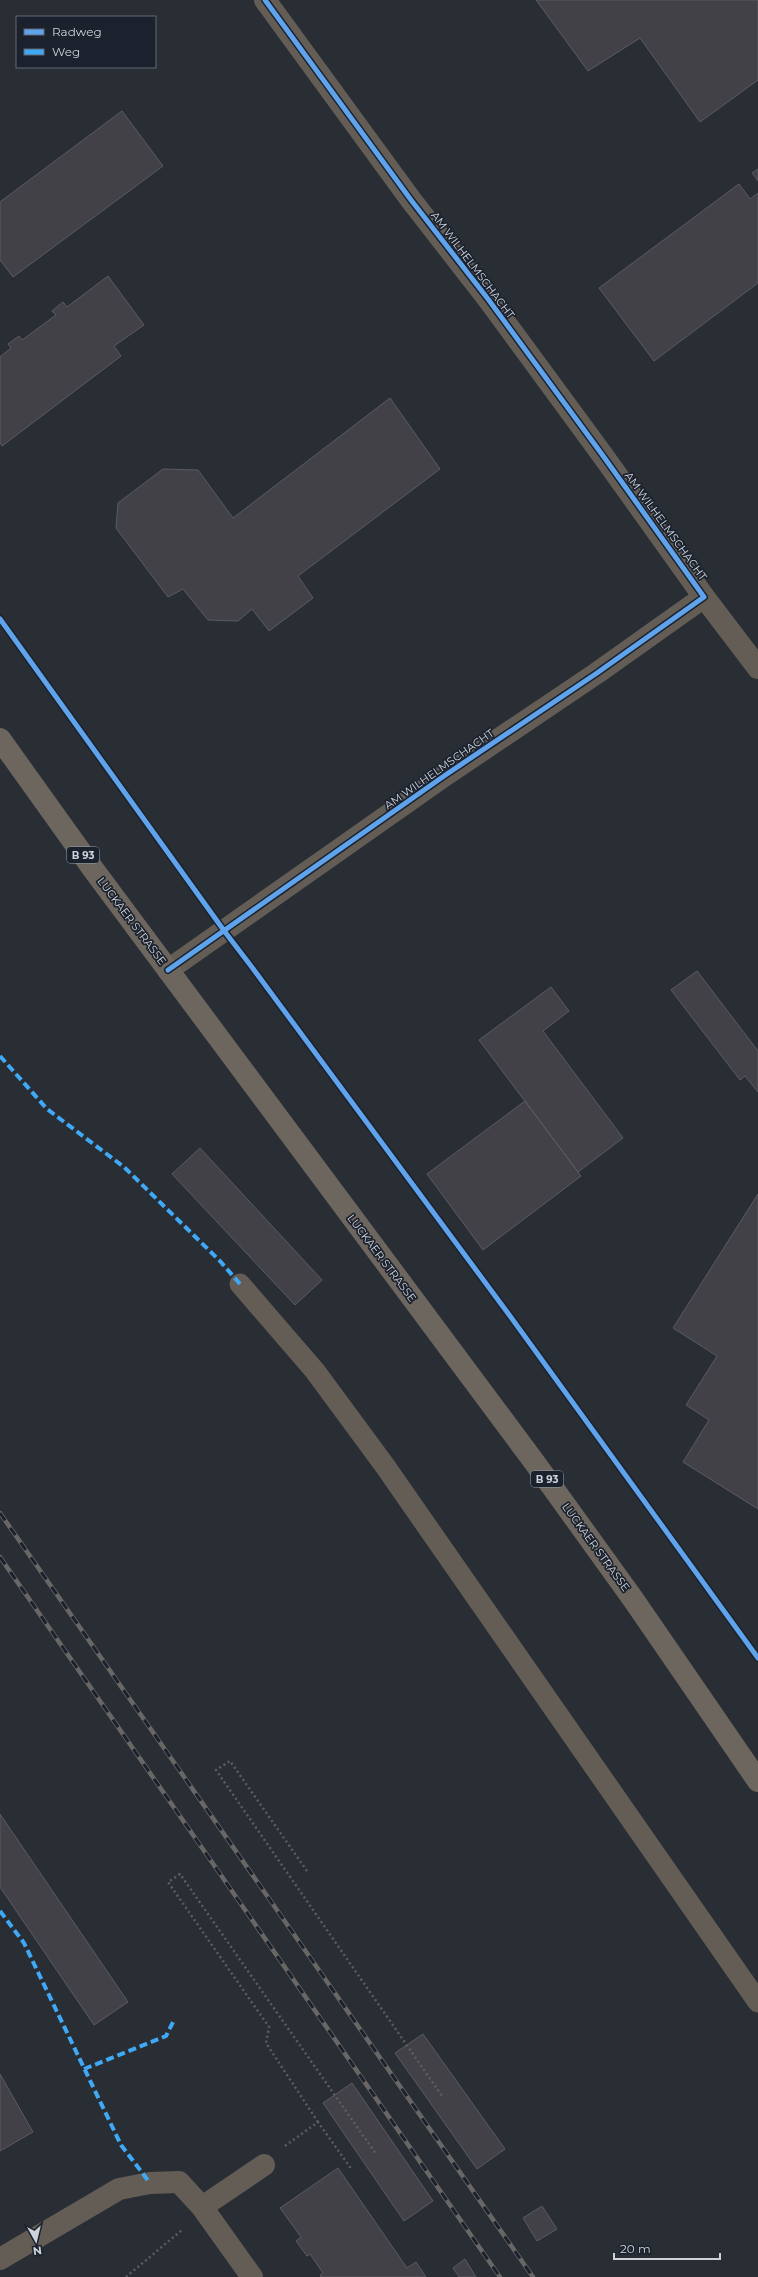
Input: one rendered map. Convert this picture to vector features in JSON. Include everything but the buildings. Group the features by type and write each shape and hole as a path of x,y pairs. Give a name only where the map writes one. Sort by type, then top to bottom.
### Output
{"main road":[{"name":"LUCKAER STRASSE","path":"0,739 168,970 535,1463 633,1598 758,1781"}],"street":[{"name":"AM WILHELMSCHACHT","path":"265,0 411,200 488,299 601,452 704,597 758,668"},
{"name":"AM WILHELMSCHACHT","path":"168,970 444,776 597,673 704,597"},
{"path":"202,2207 264,2165"},
{"path":"0,2259 119,2189 150,2183 179,2182 202,2207 252,2277"}],"lane":[{"path":"240,1284 315,1371 385,1466 758,2002"}],"path":[{"path":"307,1871 230,1761 216,1770 442,2096"},
{"path":"352,2170 318,2122 266,2043 269,2027 168,1882 180,1874 376,2154"},
{"path":"264,2165 290,2142 318,2122"},
{"path":"126,2277 184,2229"}],"railway":[{"path":"0,1513 533,2277"},
{"path":"0,1557 500,2277"}],"marked path":[{"path":"0,1056 47,1109 124,1167 220,1261 240,1284"},
{"path":"0,1911 24,1943 121,2145 150,2183"},
{"path":"84,2069 166,2036 174,2020"}],"cycle path":[{"path":"168,970 444,776 597,673 704,597 488,299 411,200 265,0"},
{"path":"0,619 225,932 510,1316 758,1658"}]}
